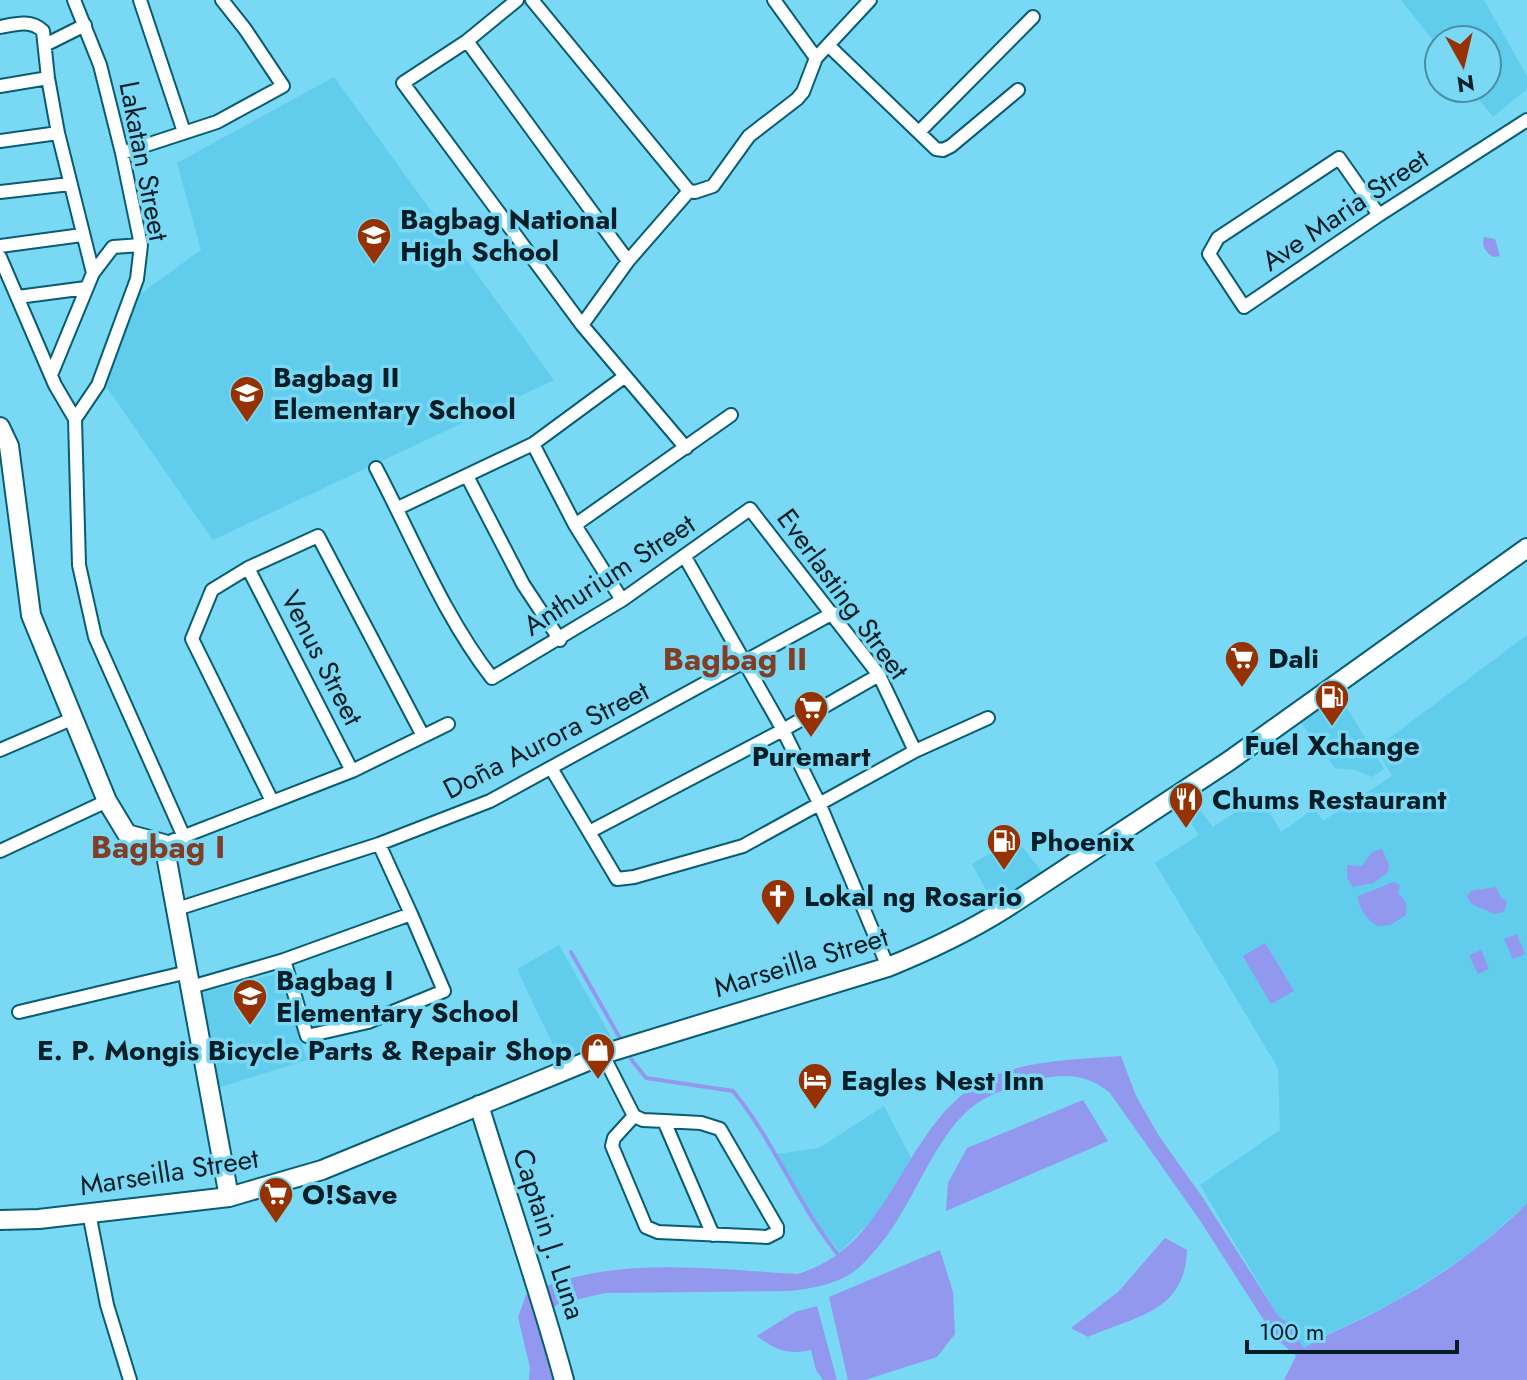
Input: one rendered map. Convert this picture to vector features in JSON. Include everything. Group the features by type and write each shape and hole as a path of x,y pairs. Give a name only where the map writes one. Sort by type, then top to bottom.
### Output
{"main road":[{"path":"0,427 9,446 31,615 107,801 127,834 164,844 229,1197"},
{"name":"Marseilla Street","path":"0,1220 39,1219 229,1197 322,1170 603,1055 888,967 970,930 1006,908 1241,752 1527,548"},
{"name":"Captain J. Luna","path":"479,1105 564,1380"}],"street":[{"name":"Lakatan Street","path":"74,0 100,65 141,245 137,279 98,385 75,419"},
{"path":"140,0 184,132"},
{"path":"122,153 217,122 283,86 222,0"},
{"path":"517,0 467,41 403,83 582,325 686,448"},
{"path":"532,0 689,191 695,192 713,186 749,136 797,99 803,92 816,58 870,0"},
{"path":"774,0 816,58"},
{"path":"919,132 1033,17"},
{"path":"0,27 27,23 43,31 58,133 93,273"},
{"path":"45,45 85,25"},
{"path":"467,41 628,261"},
{"path":"828,45 936,149 943,150 1018,90"},
{"path":"0,86 48,78"},
{"name":"Ave Maria Street","path":"1379,215 1339,158 1218,238 1209,254 1244,307 1527,120"},
{"path":"0,141 58,133"},
{"path":"0,192 70,184"},
{"path":"582,325 628,261 689,191"},
{"path":"0,246 82,235"},
{"path":"51,375 93,273 113,247 141,245"},
{"path":"0,257 51,375 75,419 79,565 95,637 184,837"},
{"path":"18,297 86,288"},
{"path":"376,468 398,508 533,444 624,377"},
{"path":"575,525 731,415"},
{"path":"533,444 575,525 622,600"},
{"path":"467,476 523,584 560,640"},
{"name":"Anthurium Street","path":"398,508 438,592 476,658 492,678 560,640 622,600 750,509"},
{"name":"Everlasting Street","path":"750,509 879,675 915,751"},
{"path":"272,801 192,639 212,590 248,568 318,536 422,734"},
{"path":"685,557 783,730 820,805 888,967"},
{"name":"Venus Street","path":"248,568 352,771"},
{"name":"Doña Aurora Street","path":"177,909 379,844 490,801 745,664 833,613"},
{"path":"589,832 783,730 879,675"},
{"path":"0,750 74,718"},
{"path":"551,768 617,879 743,846 915,751 988,718"},
{"path":"164,844 352,771 422,734 448,724"},
{"path":"0,851 107,801"},
{"path":"284,960 307,1036 368,1022 444,991 379,844"},
{"path":"19,1012 284,960 411,914"},
{"path":"603,1055 634,1116 643,1120 701,1123 720,1129 777,1227 777,1232 767,1237 713,1235 658,1232 646,1227 612,1146 614,1138 634,1116"},
{"path":"664,1121 713,1235"},
{"path":"89,1213 107,1305 130,1380"}],"shaded area":[{"path":"1401,0 1484,0 1498,24 1423,24 1423,28"},
{"path":"1503,34 1527,76 1527,89 1493,117 1483,104 1503,104"},
{"path":"334,77 554,380 213,540 105,385 136,297 201,250 177,163"},
{"path":"1484,237 1495,239 1500,256 1493,257 1486,251"},
{"path":"1527,635 1527,1203 1477,1248 1436,1276 1387,1306 1318,1339 1300,1352 1200,1185 1280,1130 1278,1068 1155,863 1199,835 1184,813 1196,804 1213,827 1260,796 1281,832 1314,809 1323,821 1392,776 1376,748"},
{"path":"1336,690 1384,769 1372,777 1355,770 1335,768 1298,719"},
{"path":"1016,839 1042,872 993,903 972,864"},
{"path":"1382,849 1389,865 1388,872 1373,883 1353,887 1347,878 1347,865 1362,866 1372,852"},
{"path":"1394,882 1400,885 1398,894 1405,903 1406,915 1390,925 1377,926 1364,913 1358,896"},
{"path":"1496,887 1507,902 1504,912 1493,914 1474,905 1467,895 1471,891"},
{"path":"1517,934 1525,954 1513,959 1504,939"},
{"path":"1265,943 1294,991 1271,1004 1243,956"},
{"path":"559,945 614,1042 561,1062 517,969"},
{"path":"1481,950 1489,969 1478,974 1469,955"},
{"name":"Bagbag I Elementary School","path":"280,973 307,1060 214,1089 197,994"},
{"path":"1121,1056 1136,1096 1159,1136 1203,1198 1279,1317 1294,1326 1296,1337 1304,1348 1425,1284 1478,1247 1527,1203 1527,1380 1284,1380 1296,1356 1278,1340 1265,1322 1201,1222 1110,1093 1085,1079 1057,1076 1006,1089 979,1102 965,1113 940,1146 886,1237 852,1273 821,1286 788,1291 605,1293 558,1304 545,1313 537,1324 552,1380 529,1380 530,1368 518,1317 526,1295 558,1282 625,1269 694,1268 797,1274 829,1260 855,1240 876,1214 931,1129 952,1104 978,1084 1029,1065"},
{"path":"1083,1100 1108,1141 946,1211 948,1183 967,1148"},
{"path":"884,1106 912,1160 874,1218 840,1252 817,1224 777,1154 819,1148"},
{"path":"1165,1238 1187,1250 1184,1271 1167,1300 1139,1317 1088,1337 1071,1328 1118,1292"},
{"path":"940,1250 953,1292 955,1334 937,1357 865,1380 848,1380 829,1297"},
{"path":"817,1306 837,1380 823,1380 816,1370 811,1350 782,1350 757,1336 795,1312"}],"waterway":[{"path":"571,952 621,1040"},
{"path":"631,1059 646,1078 733,1091 762,1131 811,1217 840,1257"}],"place":[{"name":"Bagbag National High School","path":"374,266"},
{"name":"Bagbag II Elementary School","path":"247,424"},
{"name":"Dali","path":"1242,689"},
{"name":"Fuel Xchange","path":"1332,728"},
{"name":"Puremart","path":"811,739"},
{"name":"Chums Restaurant","path":"1186,830"},
{"name":"Phoenix","path":"1004,872"},
{"name":"Lokal ng Rosario","path":"778,927"},
{"name":"Bagbag I Elementary School","path":"250,1027"},
{"name":"E. P. Mongis Bicycle Parts & Repair Shop","path":"598,1081"},
{"name":"Eagles Nest Inn","path":"815,1111"},
{"name":"O!Save","path":"276,1225"}],"district":[{"name":"Bagbag II","path":"735,659"},
{"name":"Bagbag I","path":"158,847"}]}
